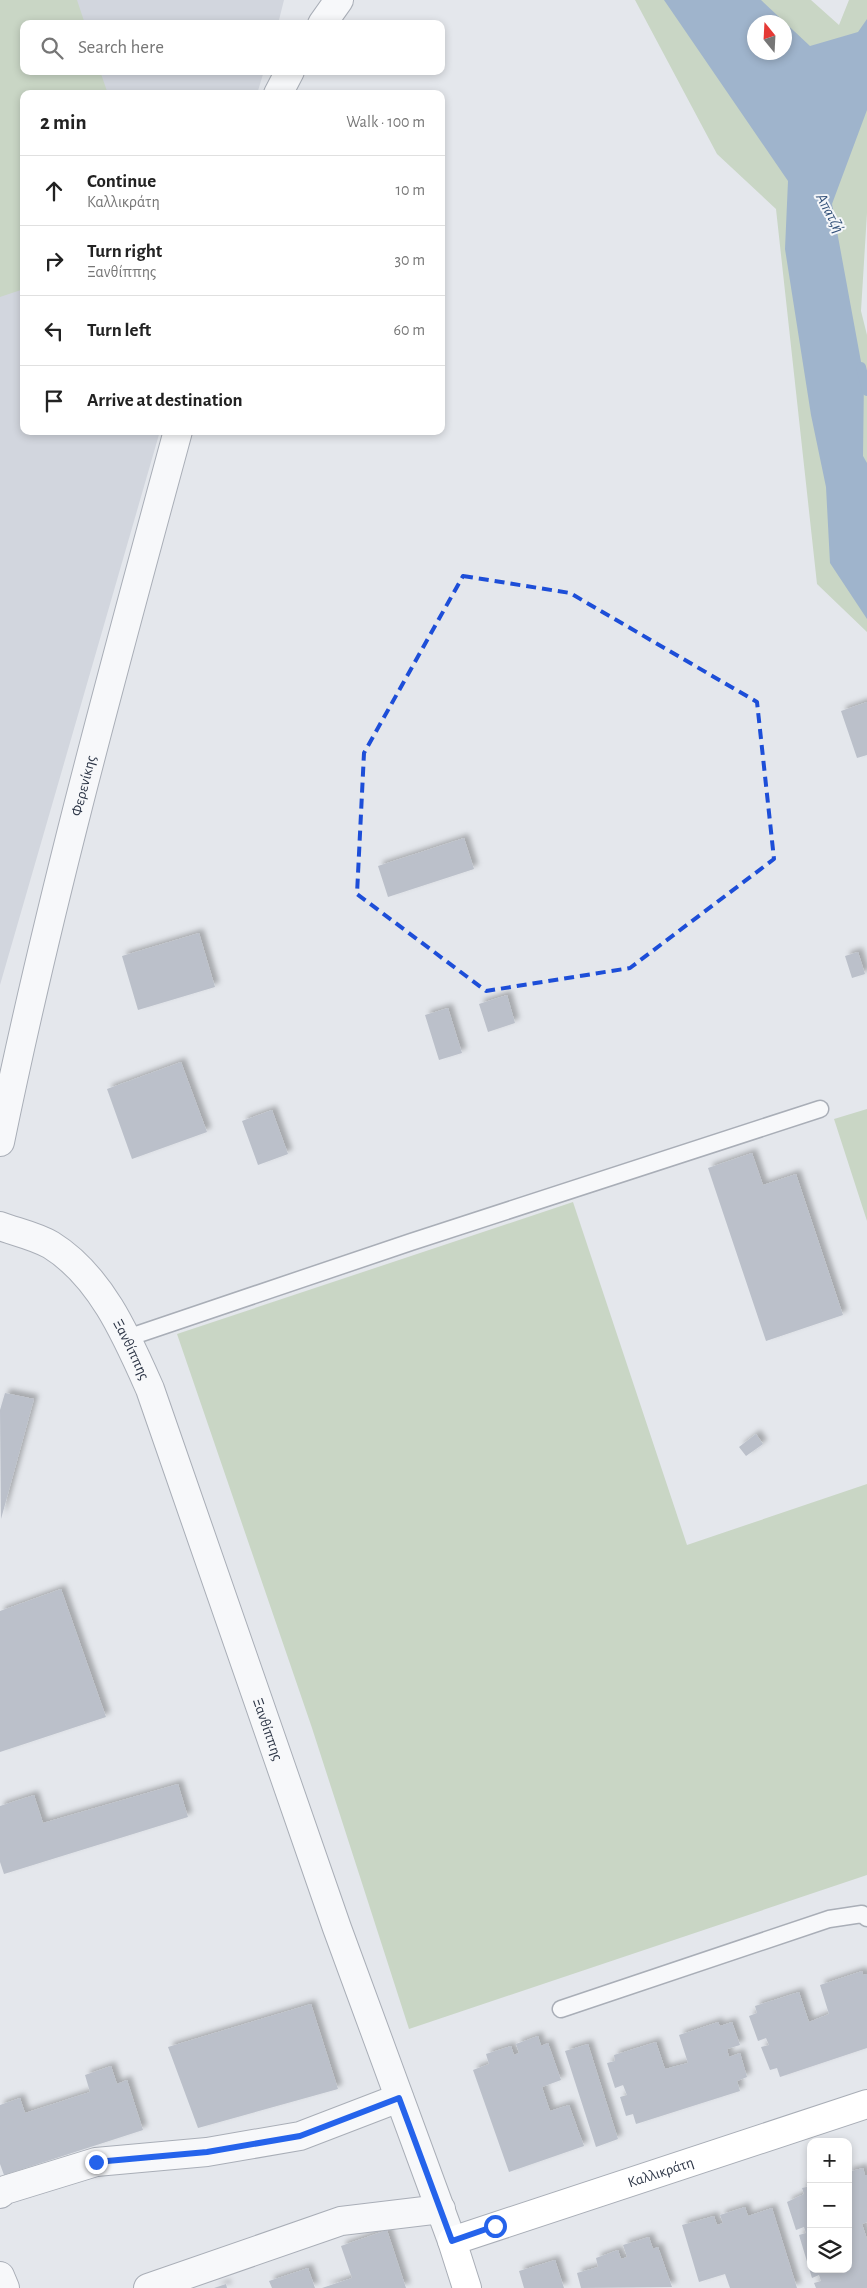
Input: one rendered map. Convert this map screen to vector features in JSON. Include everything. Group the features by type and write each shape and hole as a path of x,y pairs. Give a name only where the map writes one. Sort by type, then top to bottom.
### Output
{"street":[{"path":"325,20 339,0"},
{"path":"280,90 288,75"},
{"name":"Φερενίκης","path":"0,1142 48,926 91,755 177,435"},
{"name":"Ξανθίππης","path":"0,1226 49,1244 67,1256 86,1276 127,1338 150,1388 337,1928 441,2210 467,2288"},
{"path":"0,2194 5,2190 96,2162 207,2152 300,2136 399,2098"},
{"name":"Καλλικράτη","path":"452,2241 867,2104"},
{"path":"148,2288 341,2221 441,2210"},
{"path":"0,2276 5,2288"}],"lane":[{"path":"127,1338 401,1245 820,1110"},
{"path":"561,2009 829,1919 862,1914 867,1918"}],"highlighted area":[{"path":"463,576 570,593 757,702 774,859 630,968 486,991 357,894 364,753"}],"shaded area":[{"path":"0,0 284,0 279,20 20,20 20,75 263,75 258,90 20,90 20,435 159,435 0,985"}],"green space":[{"path":"0,0 77,0 84,20 20,20 20,75 101,75 107,90 20,90 20,290 0,297"},
{"path":"635,0 811,0 839,25 849,0 867,0 867,213 861,311 867,335 867,632 817,584 776,209 717,154"},
{"path":"867,1109 867,1221 834,1119"},
{"path":"573,1202 687,1545 867,1484 867,1875 409,2029 312,1728 177,1334"}],"water":[{"path":"664,0 761,0 777,15 747,15 747,60 792,60 792,29 810,46 858,32 867,19 867,110 832,204 864,378 863,456 867,463 867,619 830,563 826,487 811,415 785,249 788,181"}],"building":[{"path":"867,702 867,755 857,758 841,711"},
{"path":"464,838 474,869 388,897 378,866"},
{"path":"199,933 215,987 138,1010 122,956"},
{"path":"858,952 865,974 852,978 845,956"},
{"path":"507,995 515,1023 488,1032 479,1004"},
{"path":"448,1008 462,1053 439,1060 425,1015"},
{"path":"181,1062 207,1132 132,1159 107,1089"},
{"path":"272,1110 288,1154 258,1165 242,1121"},
{"path":"752,1153 763,1185 796,1174 843,1315 766,1341 708,1168"},
{"path":"5,1393 34,1399 1,1519 0,1410"},
{"path":"756,1434 763,1444 746,1456 739,1447"},
{"path":"61,1589 106,1717 0,1752 0,1611"},
{"path":"178,1784 188,1817 4,1874 0,1862 0,1806 34,1795 43,1823"},
{"path":"862,1971 863,1975 867,1974 867,2048 780,2077 777,2068 770,2070 761,2047 769,2045 766,2038 758,2041 749,2016 757,2013 755,2006 799,1992 809,2022 829,2014 820,1985"},
{"path":"311,2004 338,2089 198,2128 168,2047"},
{"path":"718,2022 720,2026 732,2022 740,2045 727,2049 729,2057 740,2053 747,2077 737,2081 740,2091 636,2124 633,2114 626,2116 620,2097 627,2095 623,2085 615,2088 607,2063 615,2061 614,2055 656,2042 665,2069 688,2063 679,2035"},
{"path":"538,2036 541,2046 548,2043 561,2080 542,2087 550,2111 569,2105 584,2146 509,2172 473,2070 489,2064 486,2054 511,2046 514,2055 519,2053 516,2044"},
{"path":"588,2044 618,2139 596,2147 565,2051"},
{"path":"111,2066 117,2084 127,2080 143,2130 4,2175 0,2164 0,2105 20,2098 25,2113 90,2092 85,2075"},
{"path":"863,2168 865,2175 867,2175 867,2222 862,2224 867,2239 867,2288 816,2288 814,2283 821,2281 819,2275 812,2278 810,2273 852,2273 852,2171"},
{"path":"807,2187 807,2261 799,2235 806,2233 804,2227 796,2230 787,2202 804,2194 802,2188"},
{"path":"745,2207 748,2216 772,2208 797,2288 730,2288 725,2274 699,2282 682,2225 714,2216 717,2225 723,2223 720,2215"},
{"path":"387,2230 406,2288 322,2288 352,2278 341,2246"},
{"path":"649,2237 653,2249 658,2247 672,2287 581,2288 577,2273 598,2267 596,2258 618,2250 621,2259 627,2257 623,2245"},
{"path":"555,2260 564,2288 524,2288 519,2271"},
{"path":"308,2268 315,2288 272,2288 269,2281"},
{"path":"226,2284 227,2288 214,2288"}],"waterway":[{"name":"Απατζή","path":"861,367 867,391"}],"route":[{"path":"96,2162 207,2152 300,2136 399,2098 452,2241 495,2226"}]}
